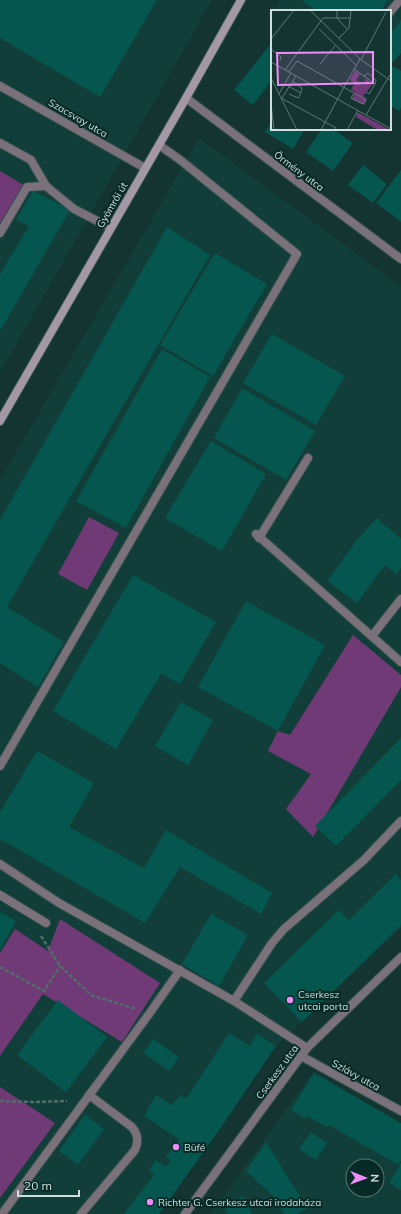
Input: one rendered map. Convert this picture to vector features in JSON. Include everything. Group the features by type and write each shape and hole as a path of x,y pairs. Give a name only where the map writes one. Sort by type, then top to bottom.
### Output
{"street":[{"name":"Gyömrői út","path":"0,421 241,0"},
{"path":"391,11 400,0"},
{"name":"Szacsvay utca","path":"0,86 145,168"},
{"name":"Örmény utca","path":"186,98 401,259"},
{"path":"0,143 31,160 46,186 74,209 111,228"},
{"path":"0,766 297,254 179,159 158,145"},
{"path":"0,233 27,187 46,186"},
{"path":"308,458 258,536 401,662"},
{"path":"372,636 401,599"},
{"path":"234,1001 272,943 284,929 364,860 401,821"},
{"path":"0,864 59,903 234,1001 307,1048"},
{"path":"0,895 46,923"},
{"name":"Cserkesz utca","path":"186,1214 307,1048 401,957"},
{"path":"2,1214 180,970"},
{"name":"Szlávy utca","path":"301,1056 401,1111"},
{"path":"81,1214 135,1150 138,1140 136,1131 132,1127 88,1098"}],"path":[{"path":"46,923 40,933 60,966 91,995 149,1014"},
{"path":"0,967 44,991 60,966"},
{"path":"0,1101 34,1102 88,1098"}],"shaded area":[{"path":"0,0 212,0 0,373"},
{"path":"280,0 401,0 401,35 391,49 391,10 275,10"},
{"path":"199,138 401,286 401,928 276,1046 215,1136 159,1214 0,1214 0,480"},
{"path":"0,171 27,187 0,233"},
{"path":"89,517 119,533 87,590 58,574"},
{"path":"353,635 401,675 401,687 313,837 286,809 311,774 268,751 278,731 290,735"},
{"path":"60,919 160,983 122,1042 43,994 0,1056 0,953 15,929 48,951"},
{"path":"314,1071 401,1125 401,1214 210,1214"},
{"path":"0,1087 55,1123 0,1198"}],"building":[{"path":"0,0 157,0 100,97 0,38"},
{"path":"388,0 381,10 315,10 303,1"},
{"path":"401,20 401,53 393,62 391,61 391,33"},
{"path":"271,43 271,81 253,105 234,90"},
{"path":"391,66 401,71 401,108 399,111 391,106"},
{"path":"271,123 271,130 304,130 293,149 265,132"},
{"path":"321,130 334,130 353,143 333,171 306,152"},
{"path":"363,165 387,184 373,203 348,185"},
{"path":"401,170 401,222 376,203"},
{"path":"33,191 70,210 0,331 0,274 29,226 16,220"},
{"path":"167,227 210,255 7,607 64,642 38,687 0,663 0,520"},
{"path":"215,253 267,284 213,376 160,345"},
{"path":"272,334 345,376 316,425 243,383"},
{"path":"162,349 210,377 126,528 76,501"},
{"path":"242,388 315,431 286,480 214,438"},
{"path":"211,441 266,474 222,551 165,518"},
{"path":"377,518 401,539 401,568 396,574 385,565 357,603 327,581 357,540"},
{"path":"133,575 216,622 180,684 161,674 116,749 53,711"},
{"path":"246,601 325,645 278,731 198,687"},
{"path":"181,702 213,720 188,765 155,746"},
{"path":"401,738 401,780 336,846 315,826"},
{"path":"37,751 94,783 69,827 144,868 166,830 272,893 261,914 180,867 145,923 0,839 0,812"},
{"path":"396,874 401,880 401,925 302,1022 264,983 339,910 349,920"},
{"path":"0,912 16,921 0,950"},
{"path":"211,914 248,935 219,986 182,964"},
{"path":"58,1000 107,1037 66,1092 17,1055"},
{"path":"229,1033 250,1046 257,1034 276,1046 215,1136 159,1214 124,1214 154,1175 149,1171 156,1160 166,1167 171,1161 166,1157 179,1139 144,1116 156,1095 172,1105 181,1095 186,1099"},
{"path":"153,1039 179,1057 169,1071 143,1053"},
{"path":"314,1073 401,1123 401,1160 398,1165 329,1125 327,1127 307,1116 306,1119 291,1110"},
{"path":"85,1115 104,1129 78,1165 59,1151"},
{"path":"311,1132 327,1143 316,1160 299,1149"},
{"path":"266,1142 307,1208 297,1214 284,1214 275,1198 246,1171"},
{"path":"401,1163 401,1190 389,1183"},
{"path":"243,1196 252,1214 228,1214 224,1205"}],"place":[{"name":"Cserkesz utcai porta","path":"290,1000"},
{"name":"Büfé","path":"176,1147"},
{"name":"Richter G. Cserkesz utcai irodaháza","path":"150,1202"}]}
